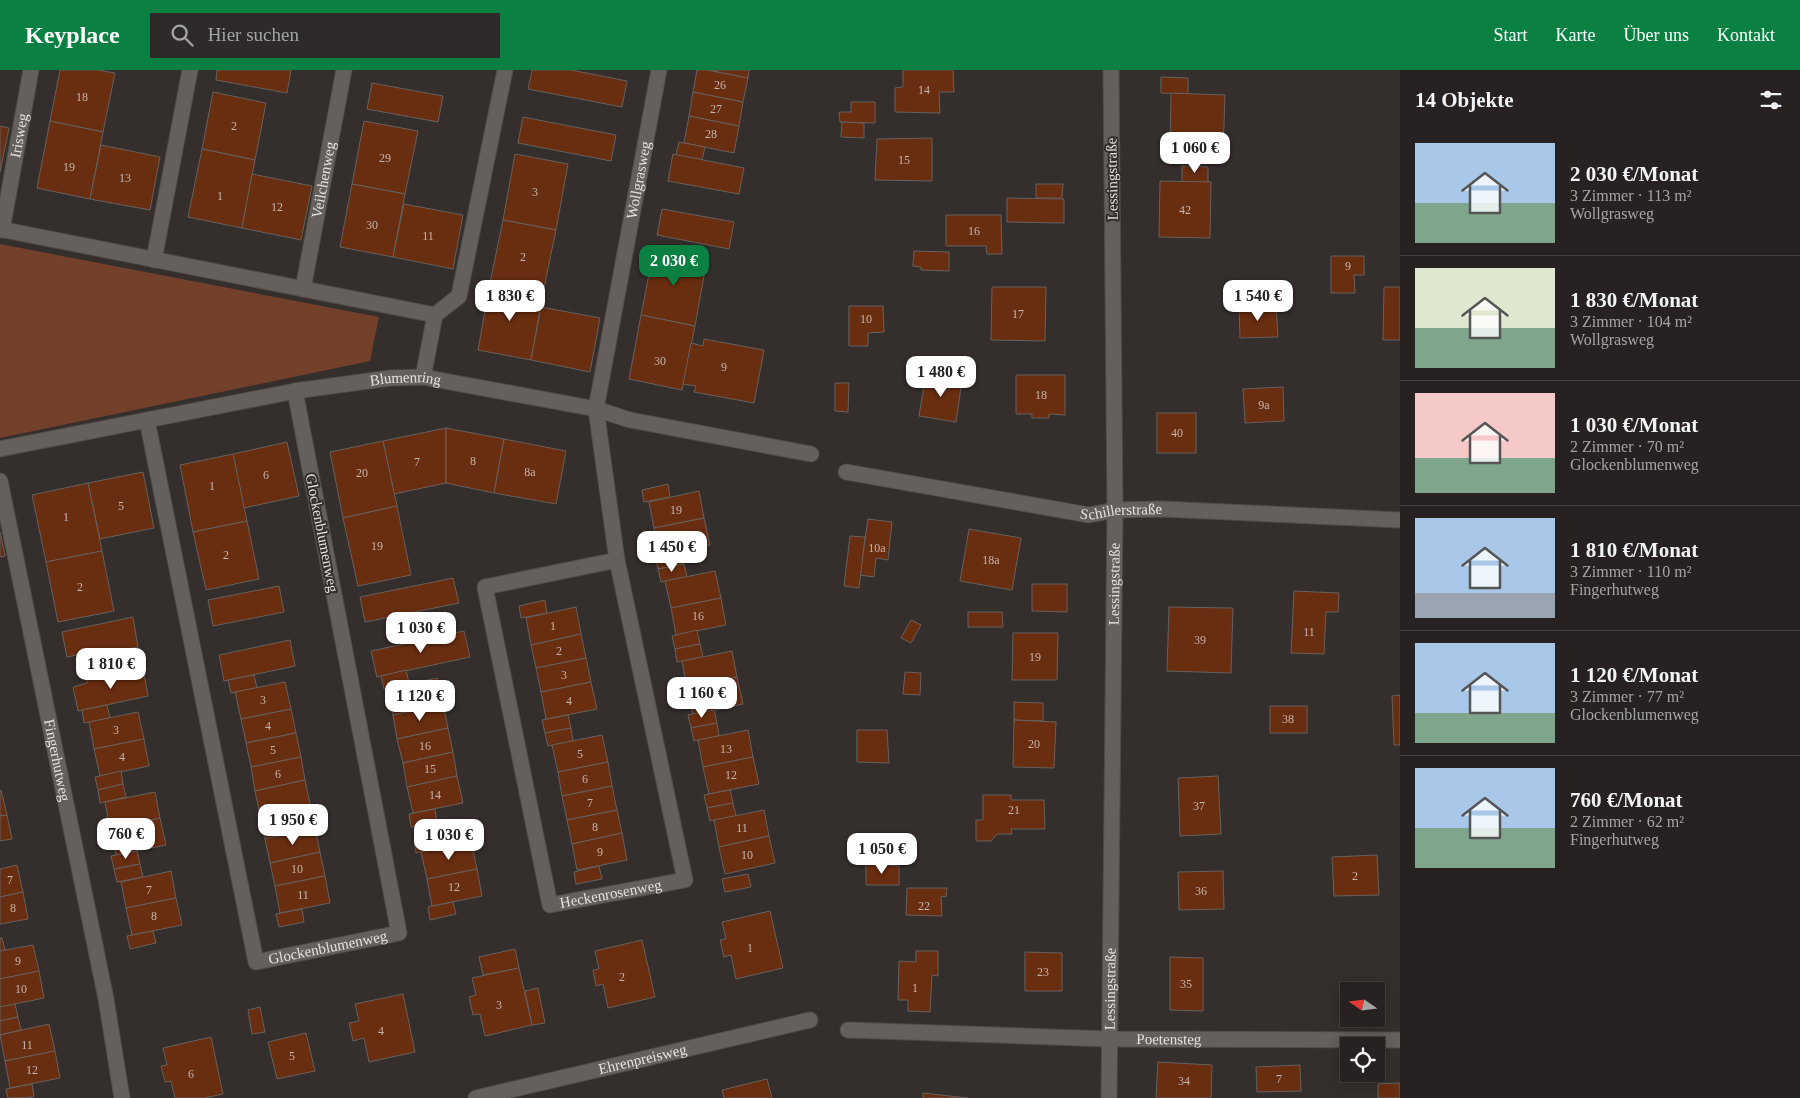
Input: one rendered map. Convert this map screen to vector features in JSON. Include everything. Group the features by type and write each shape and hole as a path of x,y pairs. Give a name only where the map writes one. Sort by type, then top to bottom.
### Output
{"street":[{"name":"Irisweg","path":"1,230 31,70"},
{"path":"154,260 190,70"},
{"name":"Veilchenweg","path":"303,289 344,70"},
{"path":"423,377 435,315 459,296 505,70"},
{"name":"Wollgrasweg","path":"596,409 659,70"},
{"name":"Lessingstraße","path":"1109,1098 1115,510 1111,70"},
{"path":"1,230 435,315"},
{"name":"Blumenring","path":"0,449 295,391 390,378 423,377 596,409 630,420 811,454"},
{"name":"Glockenblumenweg","path":"147,420 256,962 399,933 295,391"},
{"name":"Heckenrosenweg","path":"596,409 617,560 685,880 550,905 485,587 617,560"},
{"name":"Schillerstraße","path":"846,472 1089,515 1115,510 1161,509 1400,520"},
{"name":"Fingerhutweg","path":"0,481 104,989 122,1098"},
{"name":"Ehrenpreisweg","path":"476,1098 536,1091 810,1020"},
{"name":"Poetensteg","path":"848,1030 1109,1039 1400,1040"}],"shaded area":[{"path":"0,244 379,317 370,361 0,438"}],"building":[{"path":"60,70 98,70 115,73 103,132 50,121"},
{"path":"217,70 291,70 287,93 216,80"},
{"path":"532,70 571,70 627,81 622,107 528,89"},
{"path":"697,70 708,70 748,78 743,102 693,92"},
{"path":"708,70 749,70 748,78"},
{"path":"903,70 953,70 954,92 939,92 940,113 895,112 895,88 903,87"},
{"path":"1161,77 1188,78 1188,94 1161,93"},
{"path":"372,83 443,96 438,122 367,109"},
{"path":"213,92 266,103 255,160 202,149"},
{"path":"693,92 743,102 739,126 689,116"},
{"path":"1171,93 1225,95 1223,154 1170,153"},
{"path":"851,102 875,102 875,123 840,122 839,112 851,112"},
{"path":"689,116 739,126 734,153 684,143"},
{"path":"523,117 616,135 611,161 518,143"},
{"path":"50,121 103,132 90,199 37,188"},
{"path":"364,121 418,131 405,194 352,184"},
{"path":"842,122 864,123 864,138 841,137"},
{"path":"0,126 9,128 0,172"},
{"path":"932,138 932,181 875,180 877,139"},
{"path":"679,142 705,147 702,160 676,155"},
{"path":"101,145 160,157 150,210 90,199"},
{"path":"202,149 255,160 242,228 188,217"},
{"path":"515,154 568,164 556,230 503,220"},
{"path":"673,154 744,168 739,194 668,181"},
{"path":"1182,166 1208,167 1208,182 1182,182"},
{"path":"252,174 312,186 301,240 242,228"},
{"path":"1160,181 1211,182 1210,238 1159,237"},
{"path":"352,184 405,194 393,257 340,247"},
{"path":"1036,184 1063,184 1062,198 1036,198"},
{"path":"1007,198 1064,199 1064,223 1007,222"},
{"path":"404,204 463,215 453,269 393,257"},
{"path":"662,209 734,222 729,249 657,235"},
{"path":"946,215 1001,215 1002,254 987,254 986,246 946,246"},
{"path":"503,220 556,230 543,293 490,283"},
{"path":"654,249 707,259 695,326 641,315"},
{"path":"914,251 949,252 949,271 921,270 921,267 913,266"},
{"path":"1331,256 1364,256 1364,275 1354,275 1355,293 1331,293"},
{"path":"490,283 543,293 531,360 478,350"},
{"path":"992,287 1046,287 1045,341 991,340"},
{"path":"1384,287 1400,287 1400,340 1383,340"},
{"path":"1276,305 1278,337 1240,338 1239,306"},
{"path":"849,306 883,306 884,332 868,333 868,346 849,346"},
{"path":"541,307 600,318 590,372 531,360"},
{"path":"641,315 695,326 682,390 629,379"},
{"path":"704,339 764,350 754,403 694,392 696,386 683,384 691,343 703,346"},
{"path":"926,374 962,380 956,422 919,416"},
{"path":"1016,375 1065,375 1065,415 1049,414 1049,418 1032,418 1032,414 1016,414"},
{"path":"835,383 849,383 848,412 835,411"},
{"path":"1283,387 1284,421 1245,423 1243,389"},
{"path":"1157,413 1196,413 1196,453 1157,453"},
{"path":"446,428 446,483 394,494 383,441"},
{"path":"446,428 504,439 494,493 446,483"},
{"path":"504,439 566,451 556,504 494,493"},
{"path":"383,441 397,506 343,518 330,452"},
{"path":"287,442 299,496 244,508 233,454"},
{"path":"233,454 247,521 193,532 180,465"},
{"path":"143,472 154,528 100,539 88,483"},
{"path":"88,483 102,551 46,562 32,495"},
{"path":"668,484 670,497 644,502 642,490"},
{"path":"699,491 704,518 654,528 649,502"},
{"path":"397,506 411,575 358,586 343,518"},
{"path":"704,518 710,545 660,555 654,528"},
{"path":"868,519 892,522 888,560 876,558 874,577 860,575"},
{"path":"247,521 259,579 206,590 193,532"},
{"path":"969,529 1021,538 1012,590 960,581"},
{"path":"0,532 5,556 0,557"},
{"path":"850,536 865,537 859,588 844,586"},
{"path":"102,551 114,611 58,622 46,562"},
{"path":"681,551 684,564 658,569 655,556"},
{"path":"684,564 687,577 661,582 658,569"},
{"path":"715,571 721,598 671,608 665,581"},
{"path":"453,578 459,603 365,622 360,597"},
{"path":"1032,584 1067,584 1067,612 1032,611"},
{"path":"279,586 284,612 213,626 208,600"},
{"path":"1294,591 1339,593 1338,612 1326,612 1324,654 1291,653"},
{"path":"721,598 726,625 676,635 671,608"},
{"path":"545,600 547,613 521,618 519,606"},
{"path":"576,607 581,634 531,645 526,618"},
{"path":"1169,607 1233,608 1231,673 1167,671"},
{"path":"968,612 1002,612 1003,627 968,627"},
{"path":"133,617 138,647 81,658 81,654 67,657 62,632"},
{"path":"911,620 921,625 911,643 901,638"},
{"path":"697,630 700,644 675,649 672,636"},
{"path":"464,631 470,657 377,677 371,651"},
{"path":"1013,633 1058,633 1057,680 1012,680"},
{"path":"581,634 586,658 536,668 531,645"},
{"path":"290,640 295,666 224,681 219,655"},
{"path":"700,644 703,657 677,662 675,649"},
{"path":"732,651 737,677 687,688 682,661"},
{"path":"586,658 591,682 541,692 536,668"},
{"path":"143,668 148,696 78,711 73,687 87,683 87,680"},
{"path":"406,670 409,683 384,689 381,676"},
{"path":"905,672 921,673 920,695 903,694"},
{"path":"254,675 257,688 231,693 228,680"},
{"path":"737,677 743,704 693,715 687,688"},
{"path":"437,678 443,704 393,715 387,688"},
{"path":"285,682 291,709 241,719 235,692"},
{"path":"591,682 597,709 546,719 541,692"},
{"path":"1400,695 1400,745 1394,745 1392,696"},
{"path":"1014,702 1043,703 1043,721 1014,720"},
{"path":"443,704 448,728 397,739 393,715"},
{"path":"107,705 110,718 84,723 82,710"},
{"path":"1270,706 1307,706 1307,733 1270,733"},
{"path":"291,709 296,733 246,743 241,719"},
{"path":"714,710 717,723 691,728 688,715"},
{"path":"138,712 144,739 94,749 89,722"},
{"path":"568,715 571,728 545,733 542,720"},
{"path":"1014,720 1056,722 1054,768 1013,767"},
{"path":"717,723 719,736 694,741 691,728"},
{"path":"448,728 453,752 403,763 397,739"},
{"path":"571,728 573,741 548,746 545,733"},
{"path":"748,730 753,757 703,767 698,740"},
{"path":"857,730 887,730 889,763 857,762"},
{"path":"296,733 301,757 251,767 246,743"},
{"path":"602,735 608,762 558,772 552,745"},
{"path":"144,739 149,766 100,776 94,749"},
{"path":"453,752 457,776 407,787 403,763"},
{"path":"301,757 305,780 255,791 251,767"},
{"path":"753,757 759,784 709,794 703,767"},
{"path":"608,762 612,786 562,796 558,772"},
{"path":"121,771 123,784 98,790 95,777"},
{"path":"457,776 463,803 413,813 407,787"},
{"path":"1218,776 1221,834 1180,836 1178,778"},
{"path":"305,780 310,804 260,815 255,791"},
{"path":"123,784 126,797 100,803 98,790"},
{"path":"612,786 617,810 567,820 562,796"},
{"path":"730,790 733,803 707,808 704,795"},
{"path":"0,791 7,815 0,816"},
{"path":"155,792 160,818 110,829 105,802"},
{"path":"983,795 1011,795 1011,800 1044,800 1045,829 1011,829 1012,834 997,834 991,841 976,841 976,820 983,820"},
{"path":"733,803 736,816 710,821 707,808"},
{"path":"310,804 315,828 265,839 260,815"},
{"path":"435,809 437,822 411,827 409,814"},
{"path":"617,810 622,833 572,844 567,820"},
{"path":"764,810 769,836 719,847 714,820"},
{"path":"7,815 12,839 0,841 0,816"},
{"path":"160,818 166,845 116,855 110,829"},
{"path":"315,828 320,852 270,863 265,839"},
{"path":"622,833 627,860 577,870 572,844"},
{"path":"440,835 443,848 416,853 414,840"},
{"path":"769,836 775,863 725,874 719,847"},
{"path":"471,842 477,869 427,879 421,852"},
{"path":"137,851 140,864 114,869 111,856"},
{"path":"320,852 325,876 275,886 270,863"},
{"path":"1377,855 1379,895 1334,896 1332,857"},
{"path":"890,863 889,865 899,866 899,885 866,885 866,864"},
{"path":"140,864 143,877 117,882 114,869"},
{"path":"17,865 23,892 0,897 0,869"},
{"path":"599,866 602,879 576,884 574,872"},
{"path":"477,869 482,896 432,906 427,879"},
{"path":"171,871 176,898 126,908 121,882"},
{"path":"1223,871 1224,909 1179,910 1178,872"},
{"path":"748,874 751,887 725,892 722,879"},
{"path":"325,876 330,903 280,913 275,886"},
{"path":"907,888 947,888 946,897 941,896 942,916 906,915"},
{"path":"23,892 28,919 0,924 0,897"},
{"path":"176,898 182,925 132,935 126,908"},
{"path":"453,902 456,914 430,920 428,907"},
{"path":"302,909 304,922 279,927 276,914"},
{"path":"770,911 783,968 736,979 731,955 724,957 720,940 726,939 722,922"},
{"path":"153,931 156,943 130,949 127,936"},
{"path":"0,938 2,938 5,950 0,951"},
{"path":"642,940 655,997 608,1008 603,984 596,986 593,970 599,969 595,951"},
{"path":"33,945 39,971 0,979 0,951"},
{"path":"515,949 519,968 483,975 479,957"},
{"path":"916,951 938,951 938,976 932,975 930,1012 908,1011 908,1000 898,1000 899,961 916,962"},
{"path":"1025,952 1062,953 1062,991 1025,991"},
{"path":"1170,957 1203,958 1203,1011 1170,1010"},
{"path":"519,968 532,1025 485,1036 480,1014 473,1015 469,997 476,995 472,978"},
{"path":"39,971 44,998 0,1007 0,979"},
{"path":"538,988 545,1023 532,1025 525,991"},
{"path":"403,994 415,1052 369,1062 364,1038 353,1041 349,1023 359,1021 355,1004"},
{"path":"15,1004 18,1017 0,1021 0,1007"},
{"path":"260,1007 265,1032 252,1034 248,1010"},
{"path":"18,1017 21,1030 0,1035 0,1021"},
{"path":"49,1024 55,1051 5,1061 0,1035"},
{"path":"306,1033 315,1071 277,1079 268,1042"},
{"path":"211,1037 223,1094 205,1098 175,1098 171,1081 165,1082 161,1066 167,1065 163,1048"},
{"path":"55,1051 60,1078 10,1088 5,1061"},
{"path":"1158,1062 1212,1065 1211,1098 1156,1098"},
{"path":"1300,1065 1301,1091 1257,1092 1256,1067"},
{"path":"767,1079 772,1098 724,1098 722,1090"},
{"path":"1400,1083 1400,1098 1378,1098 1378,1084"},
{"path":"32,1084 34,1097 8,1098 6,1089"},
{"path":"923,1093 968,1098 923,1098"}]}
